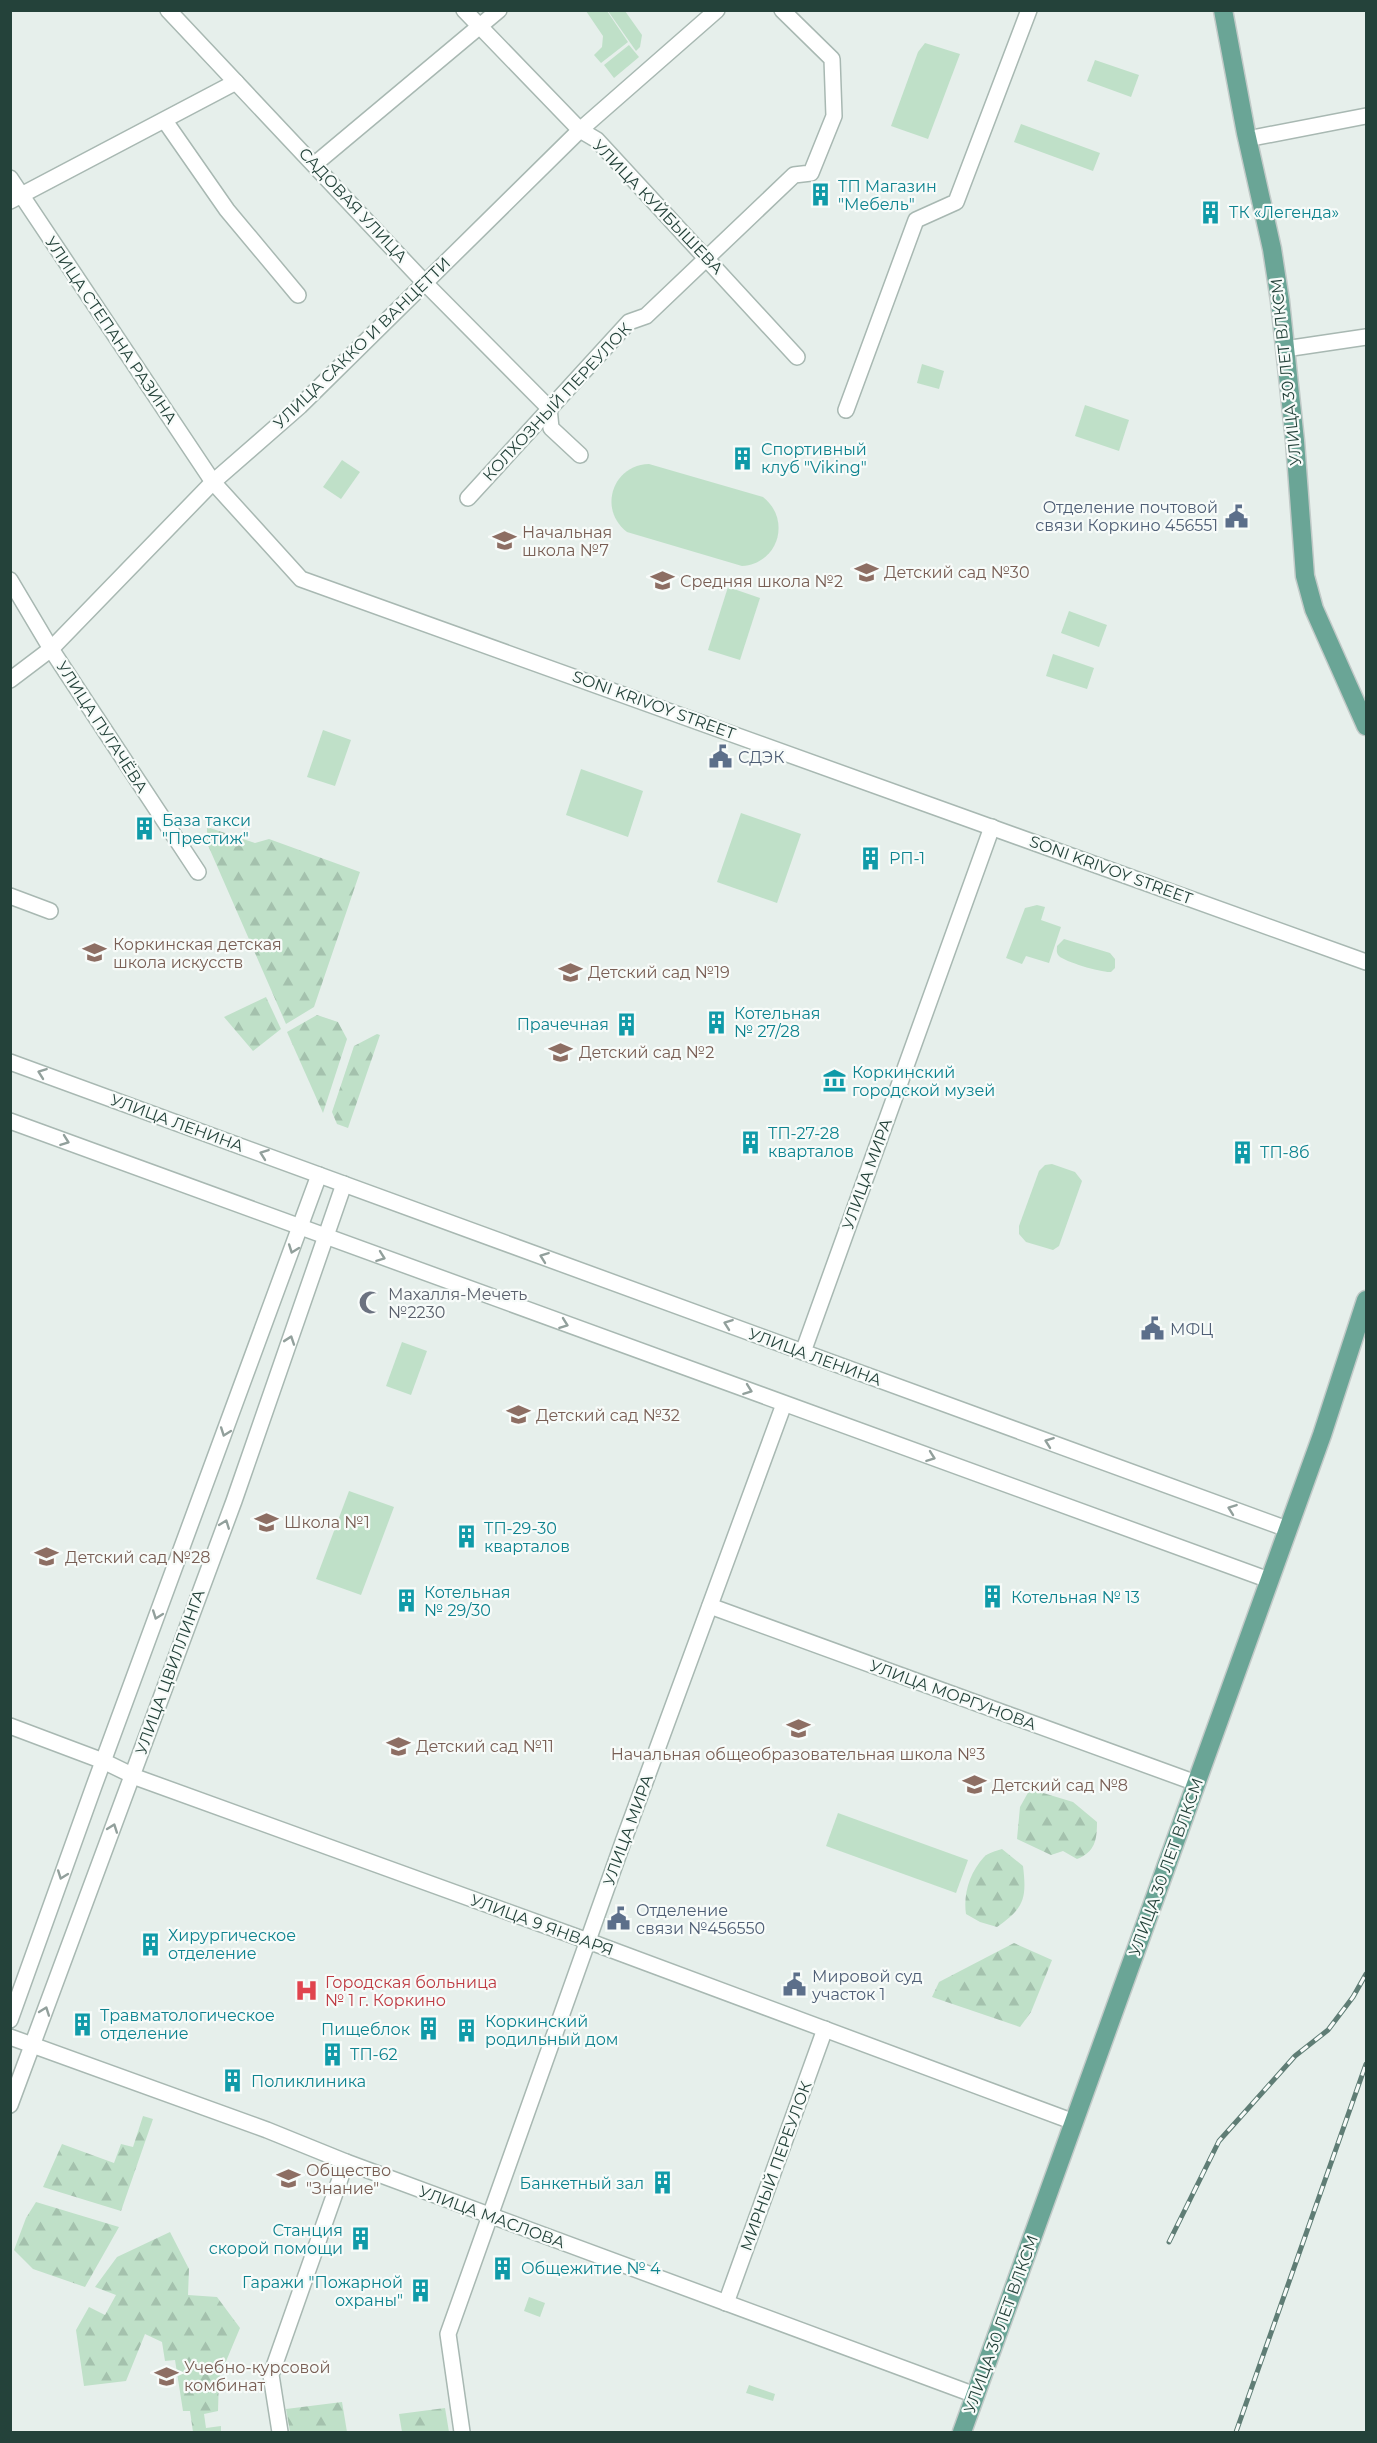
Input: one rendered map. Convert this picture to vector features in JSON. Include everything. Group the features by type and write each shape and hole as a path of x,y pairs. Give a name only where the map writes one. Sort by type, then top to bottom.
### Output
{"main road":[{"name":"УЛИЦА 30 ЛЕТ ВЛКСМ","path":"1223,10 1247,140 1272,249 1286,349 1305,576 1314,609 1366,726"},
{"name":"УЛИЦА 30 ЛЕТ ВЛКСМ","path":"962,2433 1322,1435 1366,1300"}],"street":[{"name":"САДОВАЯ УЛИЦА","path":"168,10 425,283 549,408 551,428 580,455"},
{"name":"УЛИЦА КУЙБЫШЕВА","path":"464,10 580,130 597,140 797,357"},
{"path":"315,164 499,10"},
{"name":"УЛИЦА САККО И ВАНЦЕТТИ","path":"10,680 51,649 213,482 300,406 580,130 717,10"},
{"name":"КОЛХОЗНЫЙ ПЕРЕУЛОК","path":"468,498 629,322 646,316 794,175 812,173 834,116 832,59 782,10"},
{"path":"846,410 916,220 956,202 1029,10"},
{"path":"16,198 236,82"},
{"path":"1247,140 1366,116"},
{"path":"165,121 227,210 298,295"},
{"name":"УЛИЦА СТЕПАНА РАЗИНА","path":"10,178 16,198 213,482"},
{"path":"1286,349 1366,336"},
{"name":"SONI KRIVOY STREET","path":"213,482 301,579 1366,962"},
{"name":"УЛИЦА ПУГАЧЁВА","path":"10,580 51,649 198,872"},
{"name":"УЛИЦА МИРА","path":"803,1352 992,827"},
{"path":"10,896 50,911"},
{"name":"УЛИЦА ЛЕНИНА","path":"10,1062 1287,1529"},
{"path":"10,1121 1269,1580"},
{"name":"УЛИЦА ЦВИЛЛИНГА","path":"10,2020 319,1174"},
{"path":"326,1237 344,1184"},
{"name":"УЛИЦА ЦВИЛЛИНГА","path":"10,2105 234,1500 326,1237"},
{"name":"УЛИЦА МИРА","path":"462,2433 448,2334 783,1404"},
{"name":"УЛИЦА МОРГУНОВА","path":"710,1606 1196,1783"},
{"name":"УЛИЦА 9 ЯНВАРЯ","path":"10,1726 104,1761 132,1776 588,1941 1074,2122"},
{"name":"МИРНЫЙ ПЕРЕУЛОК","path":"726,2303 825,2029"},
{"name":"УЛИЦА МАСЛОВА","path":"10,2037 267,2130 489,2216 975,2395"},
{"path":"280,2433 271,2375 346,2162"}],"green space":[{"path":"586,11 607,11 628,42 601,63 594,55 602,47 603,36"},
{"path":"608,11 625,11 642,35 640,47 636,51"},
{"path":"925,43 960,54 928,139 891,126 918,52"},
{"path":"629,45 639,57 614,78 604,65"},
{"path":"1095,60 1139,75 1131,97 1087,81"},
{"path":"1021,124 1100,153 1093,171 1014,142"},
{"path":"922,364 944,371 939,389 917,383"},
{"path":"1085,405 1129,420 1119,451 1075,436"},
{"path":"342,460 360,472 341,499 323,487"},
{"path":"649,464 763,497 772,506 779,528 772,549 765,558 742,566 627,532 618,523 613,512 611,501 613,490 618,480 626,472 636,466"},
{"path":"728,587 760,598 740,660 708,650"},
{"path":"1069,611 1107,625 1099,647 1061,633"},
{"path":"1053,654 1094,668 1087,689 1046,676"},
{"path":"323,730 351,740 335,786 307,777"},
{"path":"581,769 643,791 628,837 566,815"},
{"path":"741,813 801,834 777,903 717,882"},
{"path":"207,827 255,843 269,839 360,872 314,1007 286,1024 207,843"},
{"path":"1037,905 1045,907 1041,920 1061,927 1049,963 1026,956 1022,964 1006,958 1025,908"},
{"path":"1064,939 1110,953 1115,959 1115,968 1111,972 1100,971 1059,956 1057,946"},
{"path":"266,997 281,1029 253,1051 224,1017"},
{"path":"317,1015 338,1022 347,1039 323,1113 287,1032"},
{"path":"377,1034 380,1035 348,1128 337,1124 332,1112 354,1046"},
{"path":"1052,1164 1075,1172 1082,1181 1059,1246 1053,1250 1026,1242 1019,1234 1019,1226 1039,1171 1045,1165"},
{"path":"402,1342 427,1351 411,1395 386,1386"},
{"path":"349,1491 394,1507 361,1595 316,1579"},
{"path":"1030,1789 1073,1802 1097,1822 1094,1845 1088,1853 1077,1859 1063,1851 1051,1855 1017,1839 1020,1807"},
{"path":"838,1813 968,1860 956,1893 826,1846"},
{"path":"1002,1849 1023,1866 1024,1895 1013,1914 997,1927 980,1922 966,1914 965,1906 971,1876 979,1863 988,1854"},
{"path":"1014,1943 1052,1960 1031,2012 1020,2027 932,1997 939,1982"},
{"path":"143,2116 153,2119 121,2211 43,2187 62,2144 114,2163 121,2144 133,2147"},
{"path":"36,2202 119,2227 85,2287 33,2269 14,2250 26,2218"},
{"path":"170,2232 189,2269 188,2295 217,2297 240,2328 219,2378 218,2411 204,2414 206,2428 221,2426 221,2432 193,2432 190,2411 183,2411 175,2360 165,2361 162,2342 145,2334 126,2381 84,2386 76,2330 89,2307 105,2315 116,2295 95,2287 117,2257"},
{"path":"529,2297 545,2303 540,2317 524,2311"},
{"path":"749,2385 775,2394 773,2401 746,2393"},
{"path":"342,2402 347,2432 290,2432 286,2409"},
{"path":"445,2408 449,2432 402,2432 399,2414"}],"railway":[{"path":"1169,2242 1219,2141 1295,2056 1328,2030 1353,1997 1366,1974"},
{"path":"1236,2432 1366,2064"}],"place":[{"name":"ТП Магазин \"Мебель\"","path":"820,195"},
{"name":"ТК «Легенда»","path":"1211,212"},
{"name":"Спортивный клуб \"Viking\"","path":"743,458"},
{"name":"Отделение почтовой связи Коркино 456551","path":"1236,516"},
{"name":"Начальная школа №7","path":"504,541"},
{"name":"Детский сад №30","path":"866,572"},
{"name":"Средняя школа №2","path":"662,581"},
{"name":"СДЭК","path":"720,757"},
{"name":"База такси \"Престиж\"","path":"144,829"},
{"name":"РП-1","path":"871,858"},
{"name":"Коркинская детская школа искусств","path":"95,953"},
{"name":"Детский сад №19","path":"570,972"},
{"name":"Котельная № 27/28","path":"716,1022"},
{"name":"Прачечная","path":"627,1024"},
{"name":"Детский сад №2","path":"561,1052"},
{"name":"Коркинский городской музей","path":"834,1081"},
{"name":"ТП-27-28 кварталов","path":"750,1142"},
{"name":"ТП-8б","path":"1242,1152"},
{"name":"Махалля-Мечеть №2230","path":"370,1303"},
{"name":"МФЦ","path":"1152,1329"},
{"name":"Детский сад №32","path":"518,1415"},
{"name":"Школа №1","path":"266,1522"},
{"name":"ТП-29-30 кварталов","path":"466,1537"},
{"name":"Детский сад №28","path":"47,1557"},
{"name":"Котельная № 13","path":"993,1597"},
{"name":"Котельная № 29/30","path":"406,1601"},
{"name":"Начальная общеобразовательная школа №3","path":"798,1729"},
{"name":"Детский сад №11","path":"398,1746"},
{"name":"Детский сад №8","path":"974,1785"},
{"name":"Отделение связи №456550","path":"618,1919"},
{"name":"Хирургическое отделение","path":"150,1944"},
{"name":"Мировой суд участок 1","path":"794,1985"},
{"name":"Городская больница № 1 г. Коркино","path":"307,1991"},
{"name":"Травматологическое отделение","path":"82,2024"},
{"name":"Пищеблок","path":"428,2029"},
{"name":"Коркинский родильный дом","path":"467,2030"},
{"name":"ТП-62","path":"332,2054"},
{"name":"Поликлиника","path":"233,2081"},
{"name":"Общество \"Знание\"","path":"288,2179"},
{"name":"Банкетный зал","path":"662,2183"},
{"name":"Станция скорой помощи","path":"361,2239"},
{"name":"Общежитие № 4","path":"503,2268"},
{"name":"Гаражи \"Пожарной охраны\"","path":"421,2291"},
{"name":"Учебно-курсовой комбинат","path":"166,2376"}]}
